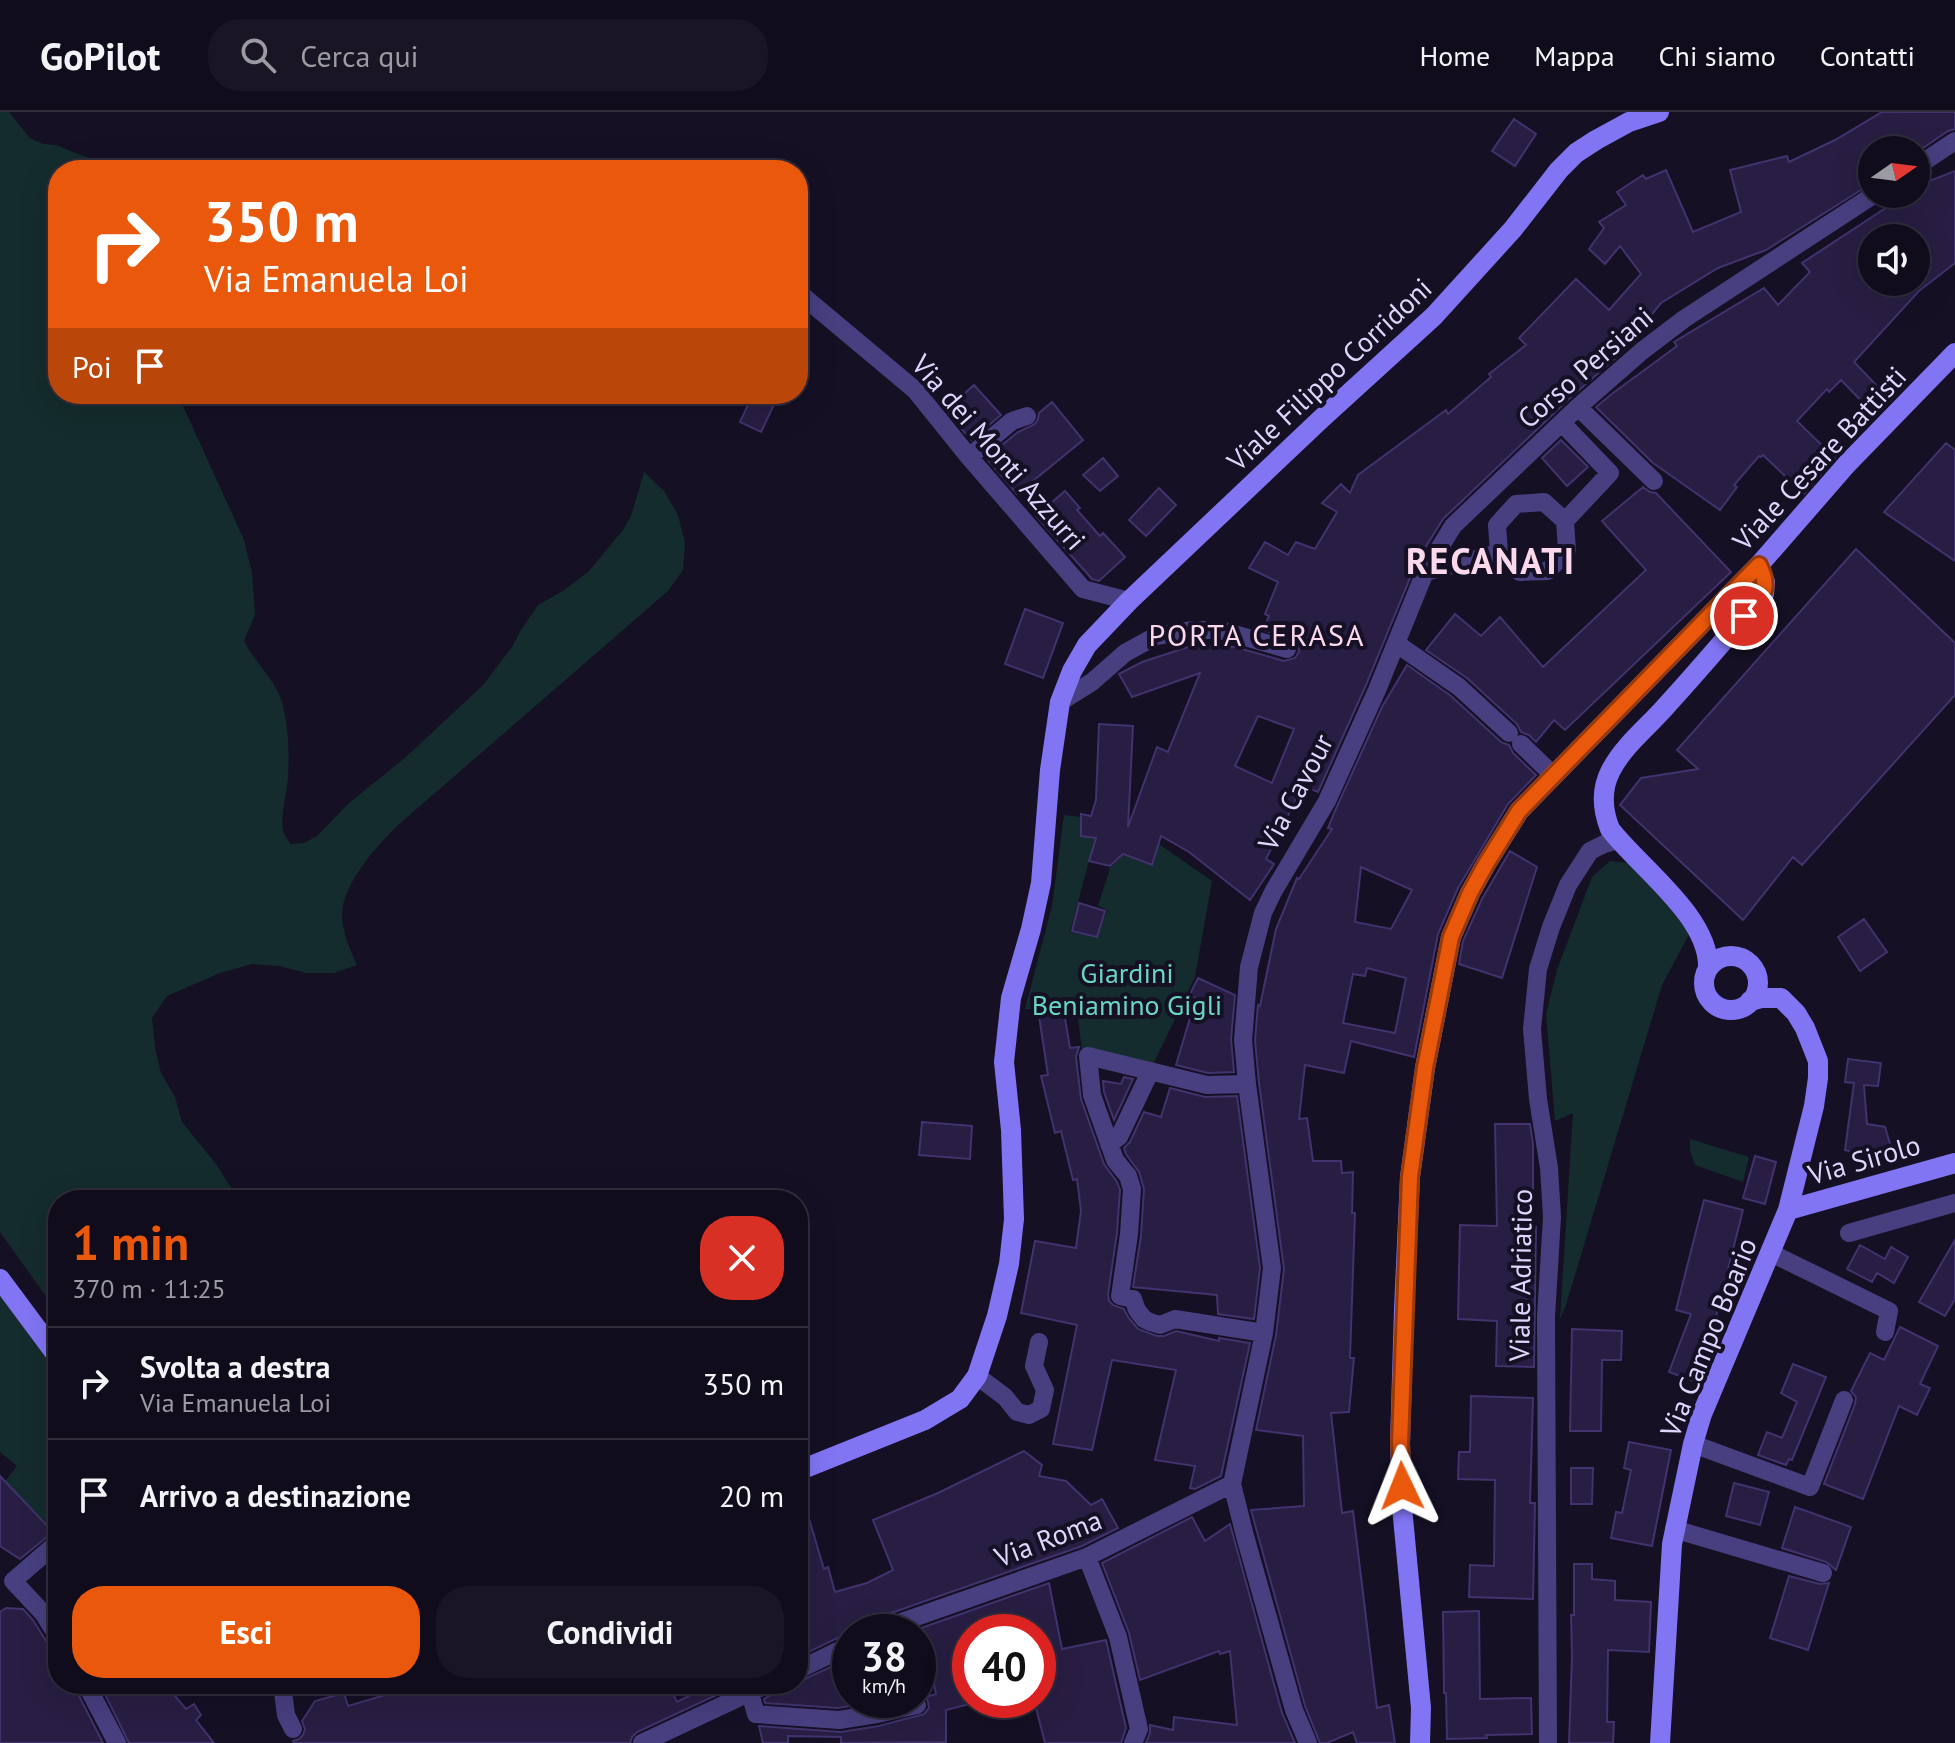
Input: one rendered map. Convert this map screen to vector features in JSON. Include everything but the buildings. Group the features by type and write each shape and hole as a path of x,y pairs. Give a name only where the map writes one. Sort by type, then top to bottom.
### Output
{"street":[{"name":"Viale Filippo Corridoni","path":"977,1376 997,1316 1009,1264 1014,1219 1011,1130 1004,1062 1011,998 1041,883 1050,770 1060,702 1072,671 1087,645 1129,601 1434,316 1513,229 1576,153 1629,122 1659,112"},
{"path":"1930,158 1955,141"},
{"name":"Corso Persiani","path":"1397,644 1425,572 1453,526 1642,351 1684,319 1858,205"},
{"name":"Via dei Monti Azzurri","path":"808,300 915,390 1083,589 1129,601"},
{"name":"Viale Cesare Battisti","path":"1420,1743 1421,1708 1402,1507 1400,1443 1410,1177 1425,1068 1451,937 1470,893 1519,811 1759,565 1847,464 1955,353"},
{"path":"1578,407 1654,481"},
{"path":"969,457 1012,421 1027,416"},
{"path":"1562,423 1610,473 1565,521"},
{"path":"1544,502 1565,521 1567,550 1548,571 1520,572 1499,553 1497,525 1516,504 1544,502"},
{"path":"1425,572 1499,553"},
{"path":"1726,956 1700,935 1659,881 1618,840 1604,815 1602,802 1610,771 1622,752 1764,594 1765,582 1759,565"},
{"path":"1060,702 1092,682 1125,653 1156,636 1193,630 1220,630 1287,649"},
{"path":"1397,644 1459,687 1553,775"},
{"name":"Via Cavour","path":"1232,1484 1264,1333 1272,1268 1243,1040 1249,967 1263,913 1327,801 1397,644"},
{"name":"Viale Adriatico","path":"1548,1743 1546,1317 1552,1217 1532,1029 1538,969 1568,885 1590,851 1618,840"},
{"path":"1700,935 1709,960 1705,990 1714,1003 1736,1009 1750,1001 1757,987 1756,972 1746,960 1726,956 1708,968"},
{"name":"Via Campo Boario","path":"1660,1743 1674,1529 1693,1444 1702,1414 1788,1210 1818,1078 1818,1061 1796,1013 1781,998 1750,1001"},
{"path":"1247,1084 1207,1085 1088,1056 1092,1095 1115,1160 1128,1176 1132,1189 1120,1296 1133,1299 1144,1319 1160,1325 1175,1319 1264,1333"},
{"path":"1109,1144 1119,1137 1150,1072"},
{"name":"Via Sirolo","path":"1788,1210 1955,1163"},
{"path":"1849,1233 1955,1203"},
{"path":"1771,1253 1889,1311 1885,1332"},
{"path":"0,1279 48,1344"},
{"path":"808,1467 925,1420 960,1399 977,1376 1005,1397 1017,1412 1029,1415 1041,1409 1045,1390 1034,1366 1039,1342"},
{"path":"1693,1444 1810,1487 1844,1400"},
{"path":"1232,1484 1290,1696 1308,1743"},
{"name":"Via Roma","path":"922,1614 1087,1557 1232,1484"},
{"path":"1674,1529 1823,1573"},
{"path":"48,1551 13,1581 48,1621"},
{"path":"1087,1557 1118,1637 1139,1729 1133,1743"},
{"path":"808,1665 832,1654"},
{"path":"91,1694 117,1743"},
{"path":"283,1694 286,1715 297,1737"},
{"path":"642,1743 748,1694"},
{"path":"750,1694 756,1714 839,1720 852,1718"}],"green space":[{"path":"0,112 9,112 30,138 94,160 48,160 48,404 183,406 244,540 252,573 255,615 244,641 273,682 284,710 288,735 288,778 283,828 291,844 304,843 317,836 348,804 407,756 483,685 538,605 589,571 623,530 631,516 644,472 664,491 678,515 685,543 683,570 668,591 397,826 370,856 353,880 343,905 344,930 357,965 334,973 306,973 279,966 252,964 220,973 167,996 152,1018 161,1073 175,1097 182,1122 233,1190 48,1190 48,1299 0,1232"},
{"name":"Giardini Beniamino Gigli","path":"1064,815 1081,817 1081,836 1095,838 1070,932 1097,938 1107,910 1098,906 1110,868 1123,855 1152,866 1159,844 1212,881 1195,977 1152,1067 1082,1050 1078,1018 1060,1010 1025,1009 1052,906"},
{"path":"1610,861 1629,863 1693,927 1662,985 1560,1319 1573,1113 1555,1121 1546,1014 1557,970 1592,877"},
{"path":"1690,1139 1749,1157 1743,1182 1695,1165"},
{"path":"0,1286 48,1356 48,1526 18,1495 2,1485 17,1466 0,1452"}],"district":[{"name":"RECANATI","path":"1491,560"},
{"name":"PORTA CERASA","path":"1257,634"}],"route":[{"path":"1402,1486 1400,1443 1410,1177 1425,1068 1451,937 1470,893 1519,811 1759,565 1765,582 1764,594 1744,616"}]}
